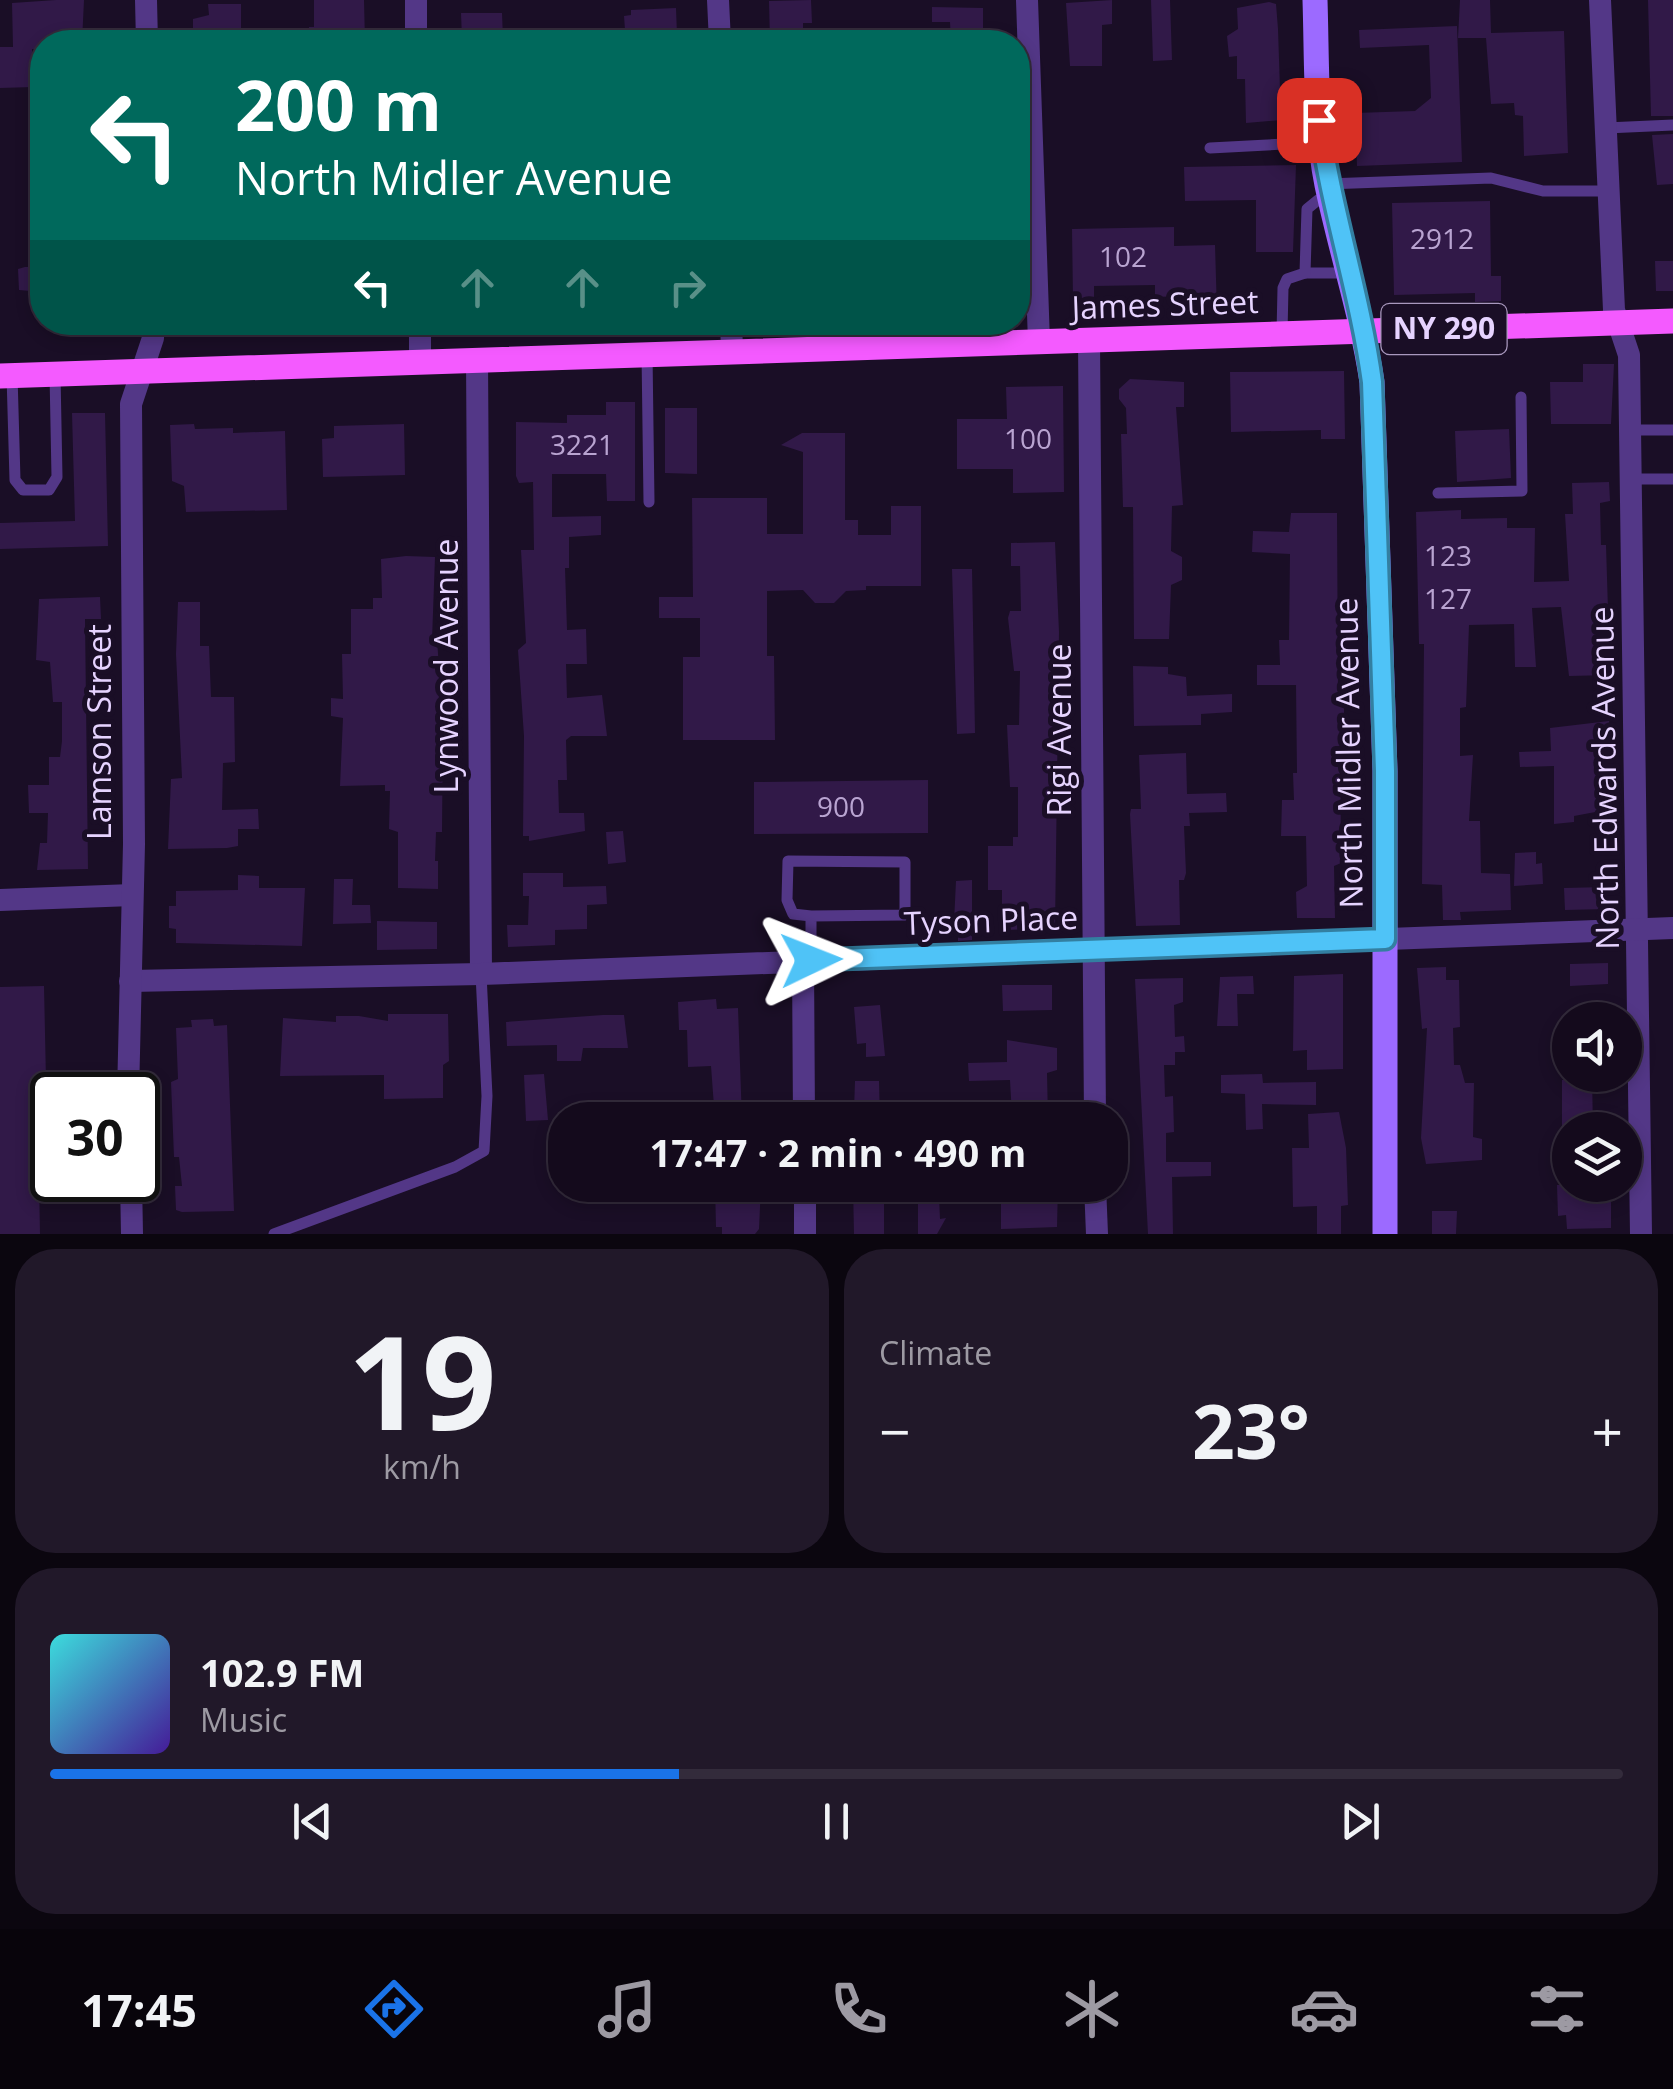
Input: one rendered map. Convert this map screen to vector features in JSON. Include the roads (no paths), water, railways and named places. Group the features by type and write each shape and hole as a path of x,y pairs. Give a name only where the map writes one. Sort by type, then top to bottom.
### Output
{"main road":[{"name":"North Midler Avenue","path":"1314,0 1322,142 1329,192 1364,331 1372,382 1385,939 1385,1234"},
{"name":"James Street","path":"6,376 1673,321"}],"street":[{"path":"146,0 146,30"},
{"path":"416,0 416,30"},
{"path":"718,0 719,30"},
{"path":"1028,0 1028,30"},
{"name":"North Edwards Avenue","path":"1600,0 1617,324 1630,355 1641,1234"},
{"path":"1030,254 1039,342"},
{"name":"Lamson Street","path":"128,1072 131,404 154,335"},
{"path":"420,335 420,361"},
{"path":"731,335 732,350"},
{"name":"Rigi Avenue","path":"1089,340 1095,1102"},
{"name":"Lynwood Avenue","path":"477,359 480,974"},
{"path":"0,900 132,895"},
{"name":"Tyson Place","path":"130,981 480,974 1673,928"},
{"path":"804,1102 807,960"},
{"path":"131,1202 132,1234"},
{"path":"805,1202 805,1234"},
{"path":"1096,1202 1097,1234"}],"lane":[{"path":"1606,128 1673,126"},
{"path":"1210,148 1322,142"},
{"path":"1305,273 1307,209 1329,192 1492,178 1543,191 1608,191"},
{"path":"1282,334 1283,288 1288,279 1305,273 1350,273"},
{"path":"647,353 649,502"},
{"path":"6,376 15,480 23,490 42,493 49,490 57,477 55,374"},
{"path":"1438,494 1522,491 1521,397"},
{"path":"1631,430 1673,430"},
{"path":"1632,479 1673,479"},
{"path":"788,861 905,862 904,914 811,916 793,914 787,900 788,861"},
{"path":"807,960 811,916"},
{"path":"274,1234 455,1167 484,1151 487,1096 480,974"}]}
